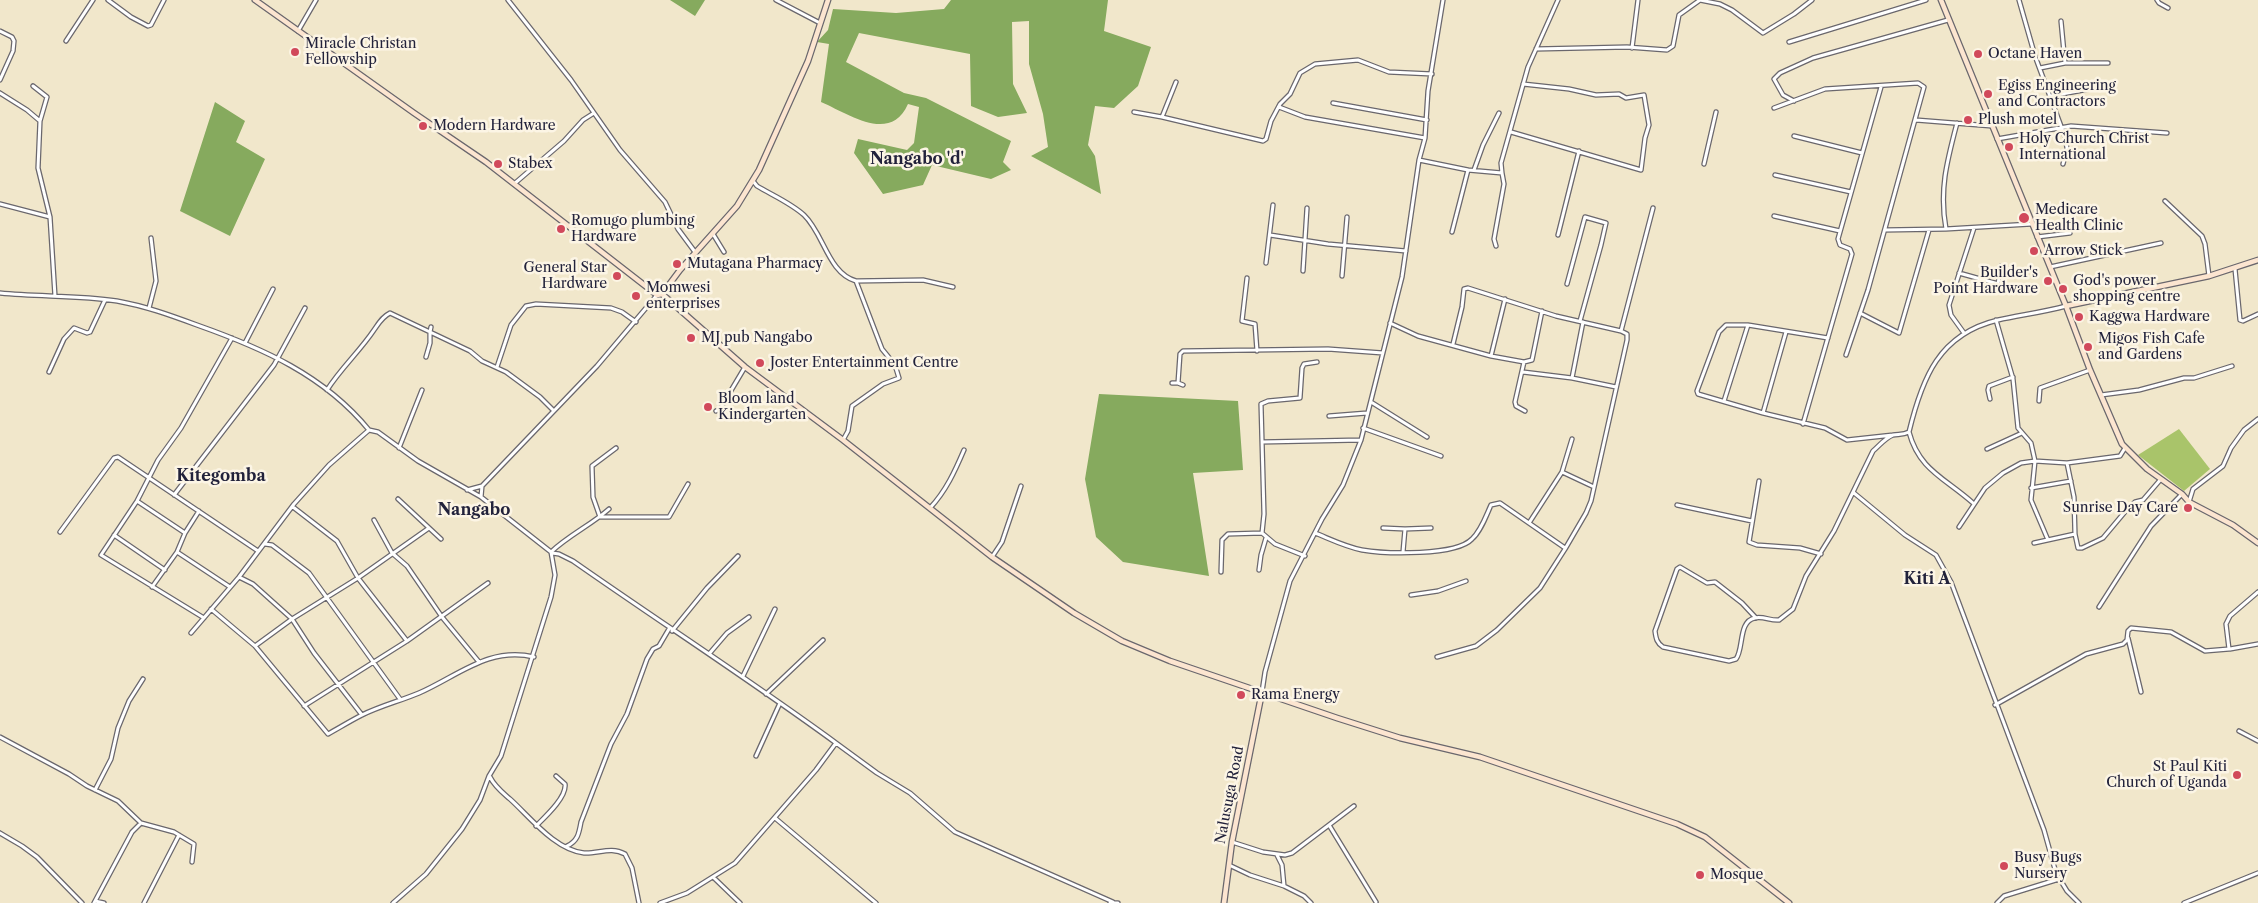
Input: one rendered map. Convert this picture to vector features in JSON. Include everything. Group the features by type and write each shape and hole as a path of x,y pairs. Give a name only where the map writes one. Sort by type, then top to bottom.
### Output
{"street":[{"path":"66,41 93,0"},
{"path":"108,0 131,17 148,26 151,25 164,0"},
{"path":"255,0 486,162 541,203 659,294 745,367 843,440 992,557 1074,613 1122,641 1164,658 1400,738 1480,757 1677,824 1705,837 1789,903"},
{"path":"298,31 316,0"},
{"path":"508,0 620,150 665,202 678,229 696,252"},
{"path":"776,0 820,24"},
{"path":"466,490 482,486 636,322 737,206 753,181 808,61 828,0"},
{"path":"1262,692 1265,672 1290,581 1343,485 1361,440 1402,277 1419,160 1428,120 1428,91 1443,0"},
{"path":"1496,246 1494,239 1504,184 1501,163 1523,84 1558,0"},
{"path":"1632,48 1638,0"},
{"path":"1536,50 1632,48 1670,50 1675,40 1678,15 1700,0 1720,4 1732,10 1763,33 1794,14 1812,0"},
{"path":"1789,42 1926,0"},
{"path":"1941,0 2066,306 2090,370 2125,448 2161,480 2182,494 2190,502 2233,525 2258,543"},
{"path":"2019,0 2067,148 2063,164"},
{"path":"2157,0 2168,8"},
{"path":"1795,101 1783,96 1774,79 1780,73 1813,58 1948,20"},
{"path":"2061,21 2064,63"},
{"path":"0,31 14,40 12,51 0,80"},
{"path":"1134,112 1263,141 1266,139 1271,121 1279,107 1290,94 1300,73 1315,64 1358,60 1389,72 1432,74"},
{"path":"2040,68 2064,63 2108,63"},
{"path":"1162,117 1176,82"},
{"path":"1774,108 1825,89 1909,83 1922,84 1923,91 1916,120 1885,230 1846,355"},
{"path":"1511,132 1641,170 1645,138 1649,125 1645,97 1596,95 1569,89 1523,84"},
{"path":"33,86 47,97 40,121 38,168 50,217 55,296"},
{"path":"1803,424 1852,254 1850,249 1840,245 1840,231 1881,86"},
{"path":"2051,96 2104,86"},
{"path":"0,92 40,121"},
{"path":"1333,103 1428,120"},
{"path":"1279,107 1305,117 1425,138"},
{"path":"1704,164 1716,112"},
{"path":"514,184 564,141 583,120 594,113"},
{"path":"1474,170 1483,145 1499,113"},
{"path":"1916,120 1992,126"},
{"path":"1946,229 1942,206 1944,183 1957,123"},
{"path":"1998,139 2071,126 2167,133"},
{"path":"1794,136 1862,153"},
{"path":"1558,235 1579,151"},
{"path":"1419,160 1468,170 1502,173"},
{"path":"1452,232 1468,170"},
{"path":"1775,175 1852,192"},
{"path":"753,181 757,186 804,215 838,270 848,278 856,281 923,280 953,287"},
{"path":"2165,201 2202,236 2205,244 2209,276"},
{"path":"0,204 50,217"},
{"path":"1266,263 1273,206"},
{"path":"1303,271 1307,208"},
{"path":"1621,331 1652,208"},
{"path":"1774,216 1840,231"},
{"path":"1342,276 1347,217"},
{"path":"1567,284 1585,217 1606,223 1602,246 1582,321 1572,378"},
{"path":"1885,230 1929,230 2031,224"},
{"path":"1964,333 1949,310 1974,228"},
{"path":"1860,313 1899,333 1929,230"},
{"path":"2037,238 2070,233"},
{"path":"713,234 724,252"},
{"path":"1270,235 1305,241 1406,251"},
{"path":"149,308 156,281 151,238"},
{"path":"2050,267 2161,243"},
{"path":"1973,504 1920,459 1909,432 1922,384 1935,359 1945,348 1964,333 1996,320 2209,276 2258,260"},
{"path":"1998,284 2002,266"},
{"path":"2235,269 2240,320 2243,321 2258,314"},
{"path":"1959,273 2009,287"},
{"path":"1247,278 1242,321 1255,324 1257,351"},
{"path":"843,440 848,431 851,409 854,404 883,384 899,378 895,365 887,357 878,340 856,281"},
{"path":"1437,657 1476,646 1497,630 1540,588 1565,549 1586,513 1594,487 1627,335 1621,331 1542,311 1471,288 1464,289 1462,307 1453,344"},
{"path":"245,343 274,289"},
{"path":"0,293 105,300 149,308 165,312 245,343 277,358 309,376 328,390 353,411 368,430 378,432 399,448 466,490 481,497 551,553 559,554 573,561 670,630 743,676 877,773 910,793 955,832 1111,902 1118,903"},
{"path":"1491,356 1505,299"},
{"path":"49,372 64,339 72,329 90,332 105,300"},
{"path":"497,367 511,325 526,306 536,304 611,308 622,312 636,322"},
{"path":"174,495 274,365 305,308"},
{"path":"1390,323 1412,334 1491,356 1524,362 1532,360 1542,311"},
{"path":"328,390 342,368 385,315 390,313 431,329 470,351 482,361 497,367 540,397 553,410"},
{"path":"1996,320 2013,377 2018,428 2031,443 2034,461 2031,500 2048,540"},
{"path":"1828,338 1748,325 1732,324 1721,327 1697,388 1698,394 1763,414 1825,428 1847,440 1903,435 1909,432"},
{"path":"1724,401 1748,325"},
{"path":"426,357 431,329"},
{"path":"1763,414 1786,332"},
{"path":"204,618 101,556 137,500 158,460 181,428 232,338"},
{"path":"1178,383 1180,354 1183,352 1328,349 1383,353"},
{"path":"1305,556 1266,538 1262,533 1264,514 1261,404 1268,401 1300,398 1302,368 1307,363 1317,362"},
{"path":"1524,362 1515,405 1525,411"},
{"path":"2101,395 2139,390 2184,378 2194,378 2232,366"},
{"path":"716,411 720,409 745,367"},
{"path":"2040,401 2040,388 2090,370"},
{"path":"1523,372 1572,378 1616,387"},
{"path":"1990,399 1989,386 2013,377"},
{"path":"1172,383 1183,385"},
{"path":"399,448 422,390"},
{"path":"1370,402 1427,437"},
{"path":"1329,416 1367,413"},
{"path":"2190,502 2193,489 2223,466 2231,448 2244,430 2258,419"},
{"path":"1364,428 1441,456"},
{"path":"191,633 239,577 265,544 271,533 293,507 330,465 368,430"},
{"path":"1987,449 2022,433"},
{"path":"1756,618 1742,603 1716,582 1707,583 1680,568 1677,569 1655,631 1656,639 1658,644 1663,647 1733,661 1740,654 1746,625 1751,619 1774,621 1788,615 1793,609 1806,576 1821,554 1854,493 1873,452 1893,435"},
{"path":"1529,523 1562,472 1572,439"},
{"path":"1262,442 1361,440"},
{"path":"600,517 593,497 592,466 616,448"},
{"path":"1959,528 1985,488 2003,473 2021,463 2034,461 2067,464 2085,460 2110,459 2120,456 2125,448"},
{"path":"930,508 951,479 964,450"},
{"path":"60,532 115,457 124,459 258,551"},
{"path":"2067,464 2072,481 2075,534 2078,548 2103,538 2129,507 2135,502 2143,500 2161,480"},
{"path":"1562,472 1594,487"},
{"path":"1760,481 1749,542 1752,544 1800,548 1821,554"},
{"path":"2031,488 2072,481"},
{"path":"600,517 669,517 688,484"},
{"path":"481,497 482,486"},
{"path":"992,557 1002,542 1021,486"},
{"path":"1854,493 1905,535 1929,550 1942,563 1951,582 2044,830 2059,879 2067,891 2079,903"},
{"path":"2099,607 2151,526 2182,494"},
{"path":"137,500 185,533"},
{"path":"398,500 441,539"},
{"path":"1315,533 1363,550 1436,552 1462,546 1472,540 1492,505 1500,503 1565,549"},
{"path":"1677,505 1752,521"},
{"path":"293,507 336,541 358,578 407,641"},
{"path":"551,553 562,541 600,517 609,508"},
{"path":"152,587 177,552 185,533 199,512"},
{"path":"374,520 392,554 407,566 442,616 479,662"},
{"path":"255,646 292,619 358,578 429,528"},
{"path":"1383,528 1431,528"},
{"path":"1403,552 1405,529"},
{"path":"1221,572 1222,540 1226,535 1262,533"},
{"path":"2034,543 2075,534"},
{"path":"114,535 165,570"},
{"path":"1259,570 1266,538"},
{"path":"1565,549 1571,543"},
{"path":"265,544 272,545 309,574 400,699"},
{"path":"177,552 230,587"},
{"path":"394,903 426,874 454,840 480,800 489,776 501,756 534,657 554,587 555,568 551,553"},
{"path":"567,846 574,842 578,836 581,822 611,744 627,714 647,659 653,649 659,646 670,630 738,556"},
{"path":"239,577 253,584 292,619 314,654 362,715"},
{"path":"1411,595 1438,591 1466,581"},
{"path":"304,706 407,641 488,583"},
{"path":"2229,649 2226,624 2230,616 2258,592"},
{"path":"211,609 255,646 328,734 362,715 418,693 479,662 496,656 514,654 534,657"},
{"path":"743,676 776,609"},
{"path":"710,654 727,633 749,617"},
{"path":"2141,692 2128,638 2128,631 2131,628 2170,632 2205,650 2229,649 2258,644"},
{"path":"1996,705 2086,654 2123,644 2128,638"},
{"path":"766,694 823,640"},
{"path":"94,790 112,759 115,736 126,706 143,679"},
{"name":"Nalusuga Road","path":"1224,903 1228,864 1262,692"},
{"path":"756,756 780,703"},
{"path":"2239,732 2258,741"},
{"path":"0,737 70,774 94,790 118,801 141,823 164,828 194,844 192,862"},
{"path":"660,903 687,893 735,864 824,760 836,743"},
{"path":"489,776 495,787 536,826 554,840 584,853 610,850 625,854 632,868 639,903"},
{"path":"536,826 552,811 565,789 565,784 556,776"},
{"path":"1232,842 1276,854 1292,854 1354,806"},
{"path":"775,818 876,903"},
{"path":"104,903 94,902 132,832 141,823"},
{"path":"1329,825 1376,902"},
{"path":"0,833 38,857 82,903"},
{"path":"144,903 180,835"},
{"path":"1276,854 1282,865 1284,886"},
{"path":"1228,864 1250,875 1284,886 1304,896 1312,903"},
{"path":"2184,903 2258,873"},
{"path":"713,877 740,903"},
{"path":"1997,903 2004,896 2059,879"}],"green space":[{"path":"670,0 705,0 695,16"},
{"path":"951,0 1108,0 1104,31 1151,47 1138,86 1114,108 1095,106 1088,145 1095,156 1101,194 1031,156 1048,147 1043,114 1029,64 1029,21 1012,22 1013,84 1027,113 998,117 971,106 970,54 859,33 846,62 904,93 926,98 1011,141 1003,162 1011,170 991,179 932,165 923,185 883,194 854,153 858,139 907,150 914,143 919,107 908,104 900,116 891,122 880,124 868,123 821,102 829,44 817,42 828,30 833,9 896,13 944,9"},
{"path":"215,102 245,121 236,142 265,159 230,236 180,211"},
{"path":"1099,394 1238,401 1243,470 1193,473 1209,576 1123,562 1096,537 1085,479"},
{"path":"2179,429 2210,469 2184,491 2138,455"}],"place":[{"name":"Miracle Christan Fellowship","path":"295,52"},
{"name":"Octane Haven","path":"1978,54"},
{"name":"Egiss Engineering and Contractors","path":"1988,94"},
{"name":"Plush motel","path":"1968,120"},
{"name":"Modern Hardware","path":"423,126"},
{"name":"Holy Church Christ International","path":"2009,147"},
{"name":"Stabex","path":"498,164"},
{"name":"Medicare Health Clinic","path":"2024,218"},
{"name":"Romugo plumbing Hardware","path":"561,229"},
{"name":"Arrow Stick","path":"2034,251"},
{"name":"Mutagana Pharmacy","path":"677,264"},
{"name":"General Star Hardware","path":"617,276"},
{"name":"Builder's Point Hardware","path":"2048,281"},
{"name":"God's power shopping centre","path":"2063,289"},
{"name":"Momwesi enterprises","path":"636,296"},
{"name":"Kaggwa Hardware","path":"2079,317"},
{"name":"MJ pub Nangabo","path":"691,338"},
{"name":"Migos Fish Cafe and Gardens","path":"2088,347"},
{"name":"Joster Entertainment Centre","path":"760,363"},
{"name":"Bloom land Kindergarten","path":"708,407"},
{"name":"Sunrise Day Care","path":"2188,508"},
{"name":"Rama Energy","path":"1241,695"},
{"name":"St Paul Kiti Church of Uganda","path":"2237,775"},
{"name":"Busy Bugs Nursery","path":"2004,866"},
{"name":"Mosque","path":"1700,875"}],"district":[{"name":"Nangabo 'd'","path":"917,159"},
{"name":"Kitegomba","path":"221,476"},
{"name":"Nangabo","path":"474,510"},
{"name":"Kiti A","path":"1927,579"}]}
